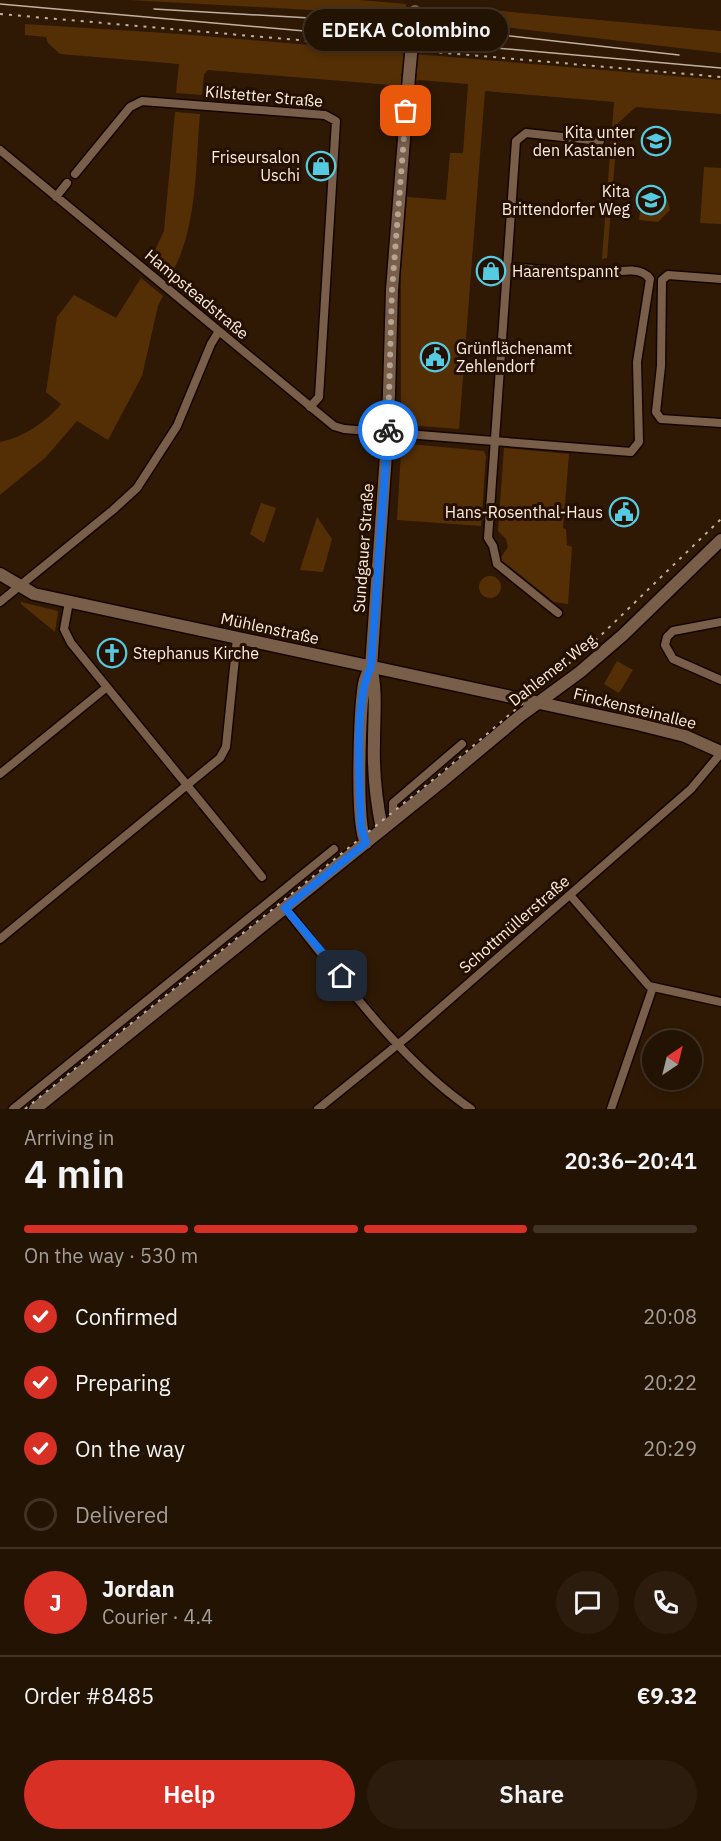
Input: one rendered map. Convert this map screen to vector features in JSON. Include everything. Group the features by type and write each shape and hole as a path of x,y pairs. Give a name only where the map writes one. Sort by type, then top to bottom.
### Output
{"street":[{"name":"Sundgauer Straße","path":"382,829 375,787 376,686 371,667 388,434 392,290 416,6"},
{"name":"Kilstetter Straße","path":"75,174 130,107 142,100 325,115 336,121 320,397 310,407"},
{"path":"558,613 497,564 494,546 488,538 516,141 526,133 600,141"},
{"name":"Hampsteadstraße","path":"0,150 334,426 388,434 631,452 639,442 637,362 650,279 642,272 623,270 597,274 508,267"},
{"path":"56,197 67,183"},
{"path":"721,279 668,274 662,280 661,366 656,412 661,419 721,423"},
{"path":"0,602 137,488 177,426 211,344 219,332"},
{"name":"Dahlemer Weg","path":"31,1094 37,1107 265,925 617,640 721,540"},
{"name":"Mühlenstraße","path":"0,574 34,594 539,702"},
{"path":"69,602 64,623 66,636 262,877"},
{"path":"721,622 684,628 667,637 665,645 673,659 721,680"},
{"path":"0,939 218,761 225,750 237,638"},
{"name":"Sundgauer Straße","path":"366,843 361,827 361,736 364,681 371,667"},
{"path":"0,774 107,687"},
{"name":"Finckensteinallee","path":"539,702 661,729 694,740 721,753"},
{"path":"396,818 393,813 393,803 462,744"},
{"name":"Schottmüllerstraße","path":"318,1109 398,1045 691,789 721,753"},
{"path":"13,1109 334,849"},
{"path":"305,873 314,885"},
{"path":"570,895 653,987 721,1002"},
{"path":"285,908 398,1045 432,1080 471,1109"},
{"path":"256,913 265,925"},
{"path":"176,978 185,989"},
{"path":"611,1109 653,987"},
{"path":"136,1010 145,1021"},
{"path":"70,1064 78,1074"},
{"path":"48,1081 56,1092"}],"shaded area":[{"path":"129,0 359,0 406,4 404,18 330,11"},
{"path":"468,8 721,31 721,53 455,21 456,10 467,12"},
{"path":"25,24 180,34 721,80 721,114 636,107 618,123 607,258 602,259 614,102 485,91 459,429 407,425 401,420 401,272 407,197 446,200 450,153 463,153 468,84 419,80 403,86 208,70 204,74 202,95 176,93 179,64 60,54 48,43 46,37 25,35"},
{"path":"175,112 200,114 194,199 185,240 169,278 149,263 164,231"},
{"path":"704,167 721,168 721,224 700,223"},
{"path":"642,193 653,193 668,201 670,210 658,222 639,220"},
{"path":"141,278 163,296 158,306 142,376 108,440 77,421 46,457 0,495 0,442 17,437 34,428 61,404 46,392 57,317 74,295 116,318"},
{"path":"410,444 484,451 486,456 481,526 397,520 401,451"},
{"path":"504,448 569,454 563,528 566,529 567,545 572,547 568,604 554,602 500,559 508,547 506,539 498,531"},
{"path":"261,503 276,508 264,543 250,534"},
{"path":"317,517 332,539 323,572 300,570"},
{"path":"490,576 498,579 501,587 498,595 490,598 482,595 479,587 482,579"},
{"path":"21,602 58,611 55,632 21,604"},
{"path":"617,661 633,670 619,693 604,684"}],"tram line":[{"path":"0,4 721,68"},
{"path":"154,9 396,23 679,55"}],"railway":[{"path":"0,14 721,77"},
{"path":"25,1109 445,770 594,642 721,519"}],"way so far":[{"path":"388,430 392,290 406,111"}],"place":[{"name":"EDEKA Colombino","path":"406,111"},
{"name":"Kita unter den Kastanien","path":"656,141"},
{"name":"Friseursalon Uschi","path":"321,166"},
{"name":"Kita Brittendorfer Weg","path":"651,200"},
{"name":"Haarentspannt","path":"491,271"},
{"name":"Grünflächenamt Zehlendorf","path":"435,357"},
{"name":"Hans-Rosenthal-Haus","path":"624,512"},
{"name":"Stephanus Kirche","path":"112,653"}],"route":[{"path":"342,976 285,908 366,843 361,827 362,710 364,681 371,667 388,430"}]}
